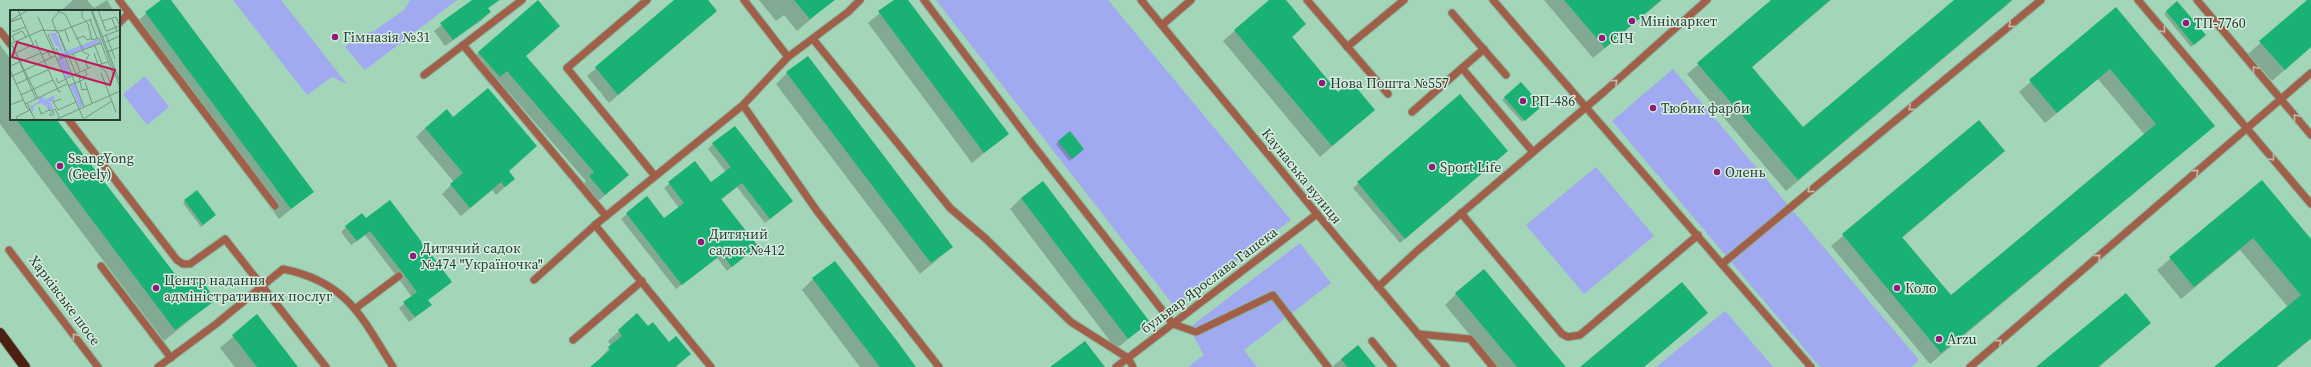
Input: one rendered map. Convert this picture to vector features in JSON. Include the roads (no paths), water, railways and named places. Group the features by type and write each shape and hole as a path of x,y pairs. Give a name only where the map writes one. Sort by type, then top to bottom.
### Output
{"main road":[{"path":"0,333 25,367"}],"street":[{"path":"424,75 522,0"},
{"path":"647,0 567,68 655,176"},
{"path":"744,0 788,57"},
{"path":"534,280 595,225 743,105 788,57 813,39 860,0"},
{"path":"924,0 1032,145 1173,324 1196,332 1273,295 1328,367"},
{"name":"Каунаська вулиця","path":"1140,0 1446,367"},
{"path":"1162,25 1191,0"},
{"path":"1307,0 1388,94"},
{"path":"1347,47 1404,0"},
{"path":"1493,0 1811,367"},
{"path":"1378,287 1461,213 1586,108 1707,0"},
{"path":"1722,264 2041,0"},
{"path":"2138,0 2311,204"},
{"path":"2197,0 2311,135"},
{"path":"122,1 129,13 275,206"},
{"path":"120,22 129,13"},
{"path":"1452,13 1506,75"},
{"path":"0,31 10,44"},
{"path":"813,39 950,208 985,238 1071,322 1128,358 1133,367"},
{"path":"463,45 606,216"},
{"path":"1412,112 1484,49"},
{"path":"1462,68 1533,152"},
{"path":"1970,367 2311,73"},
{"path":"743,105 817,211 939,367"},
{"path":"69,120 177,260 183,264 190,264 225,239 326,367"},
{"path":"1461,213 1562,334 1568,337 1580,335 1698,235"},
{"name":"бульвар Ярослава Гашека","path":"1116,367 1317,214"},
{"path":"595,225 711,367"},
{"name":"Харківське шосе","path":"9,250 98,367"},
{"path":"101,266 171,358"},
{"path":"158,367 216,324 261,285 283,269 302,273 324,282 347,298 356,308 393,367"},
{"path":"356,308 399,276"},
{"path":"573,340 642,281"},
{"path":"1418,334 1470,339 1493,367"},
{"path":"1372,341 1393,367"}],"place":[{"name":"Мінімаркет","path":"1632,21"},
{"name":"ТП-7760","path":"2186,23"},
{"name":"Гімназія №31","path":"335,37"},
{"name":"СІЧ","path":"1602,38"},
{"name":"Нова Пошта №557","path":"1322,83"},
{"name":"РП-486","path":"1523,101"},
{"name":"Тюбик фарби","path":"1653,108"},
{"name":"SsangYong (Geely)","path":"60,166"},
{"name":"Sport Life","path":"1432,167"},
{"name":"Олень","path":"1717,172"},
{"name":"Дитячий садок №412","path":"701,242"},
{"name":"Дитячий садок №474 \"Україночка\"","path":"413,256"},
{"name":"Центр надання адміністративних послуг","path":"156,288"},
{"name":"Коло","path":"1897,288"},
{"name":"Arzu","path":"1939,339"}]}
